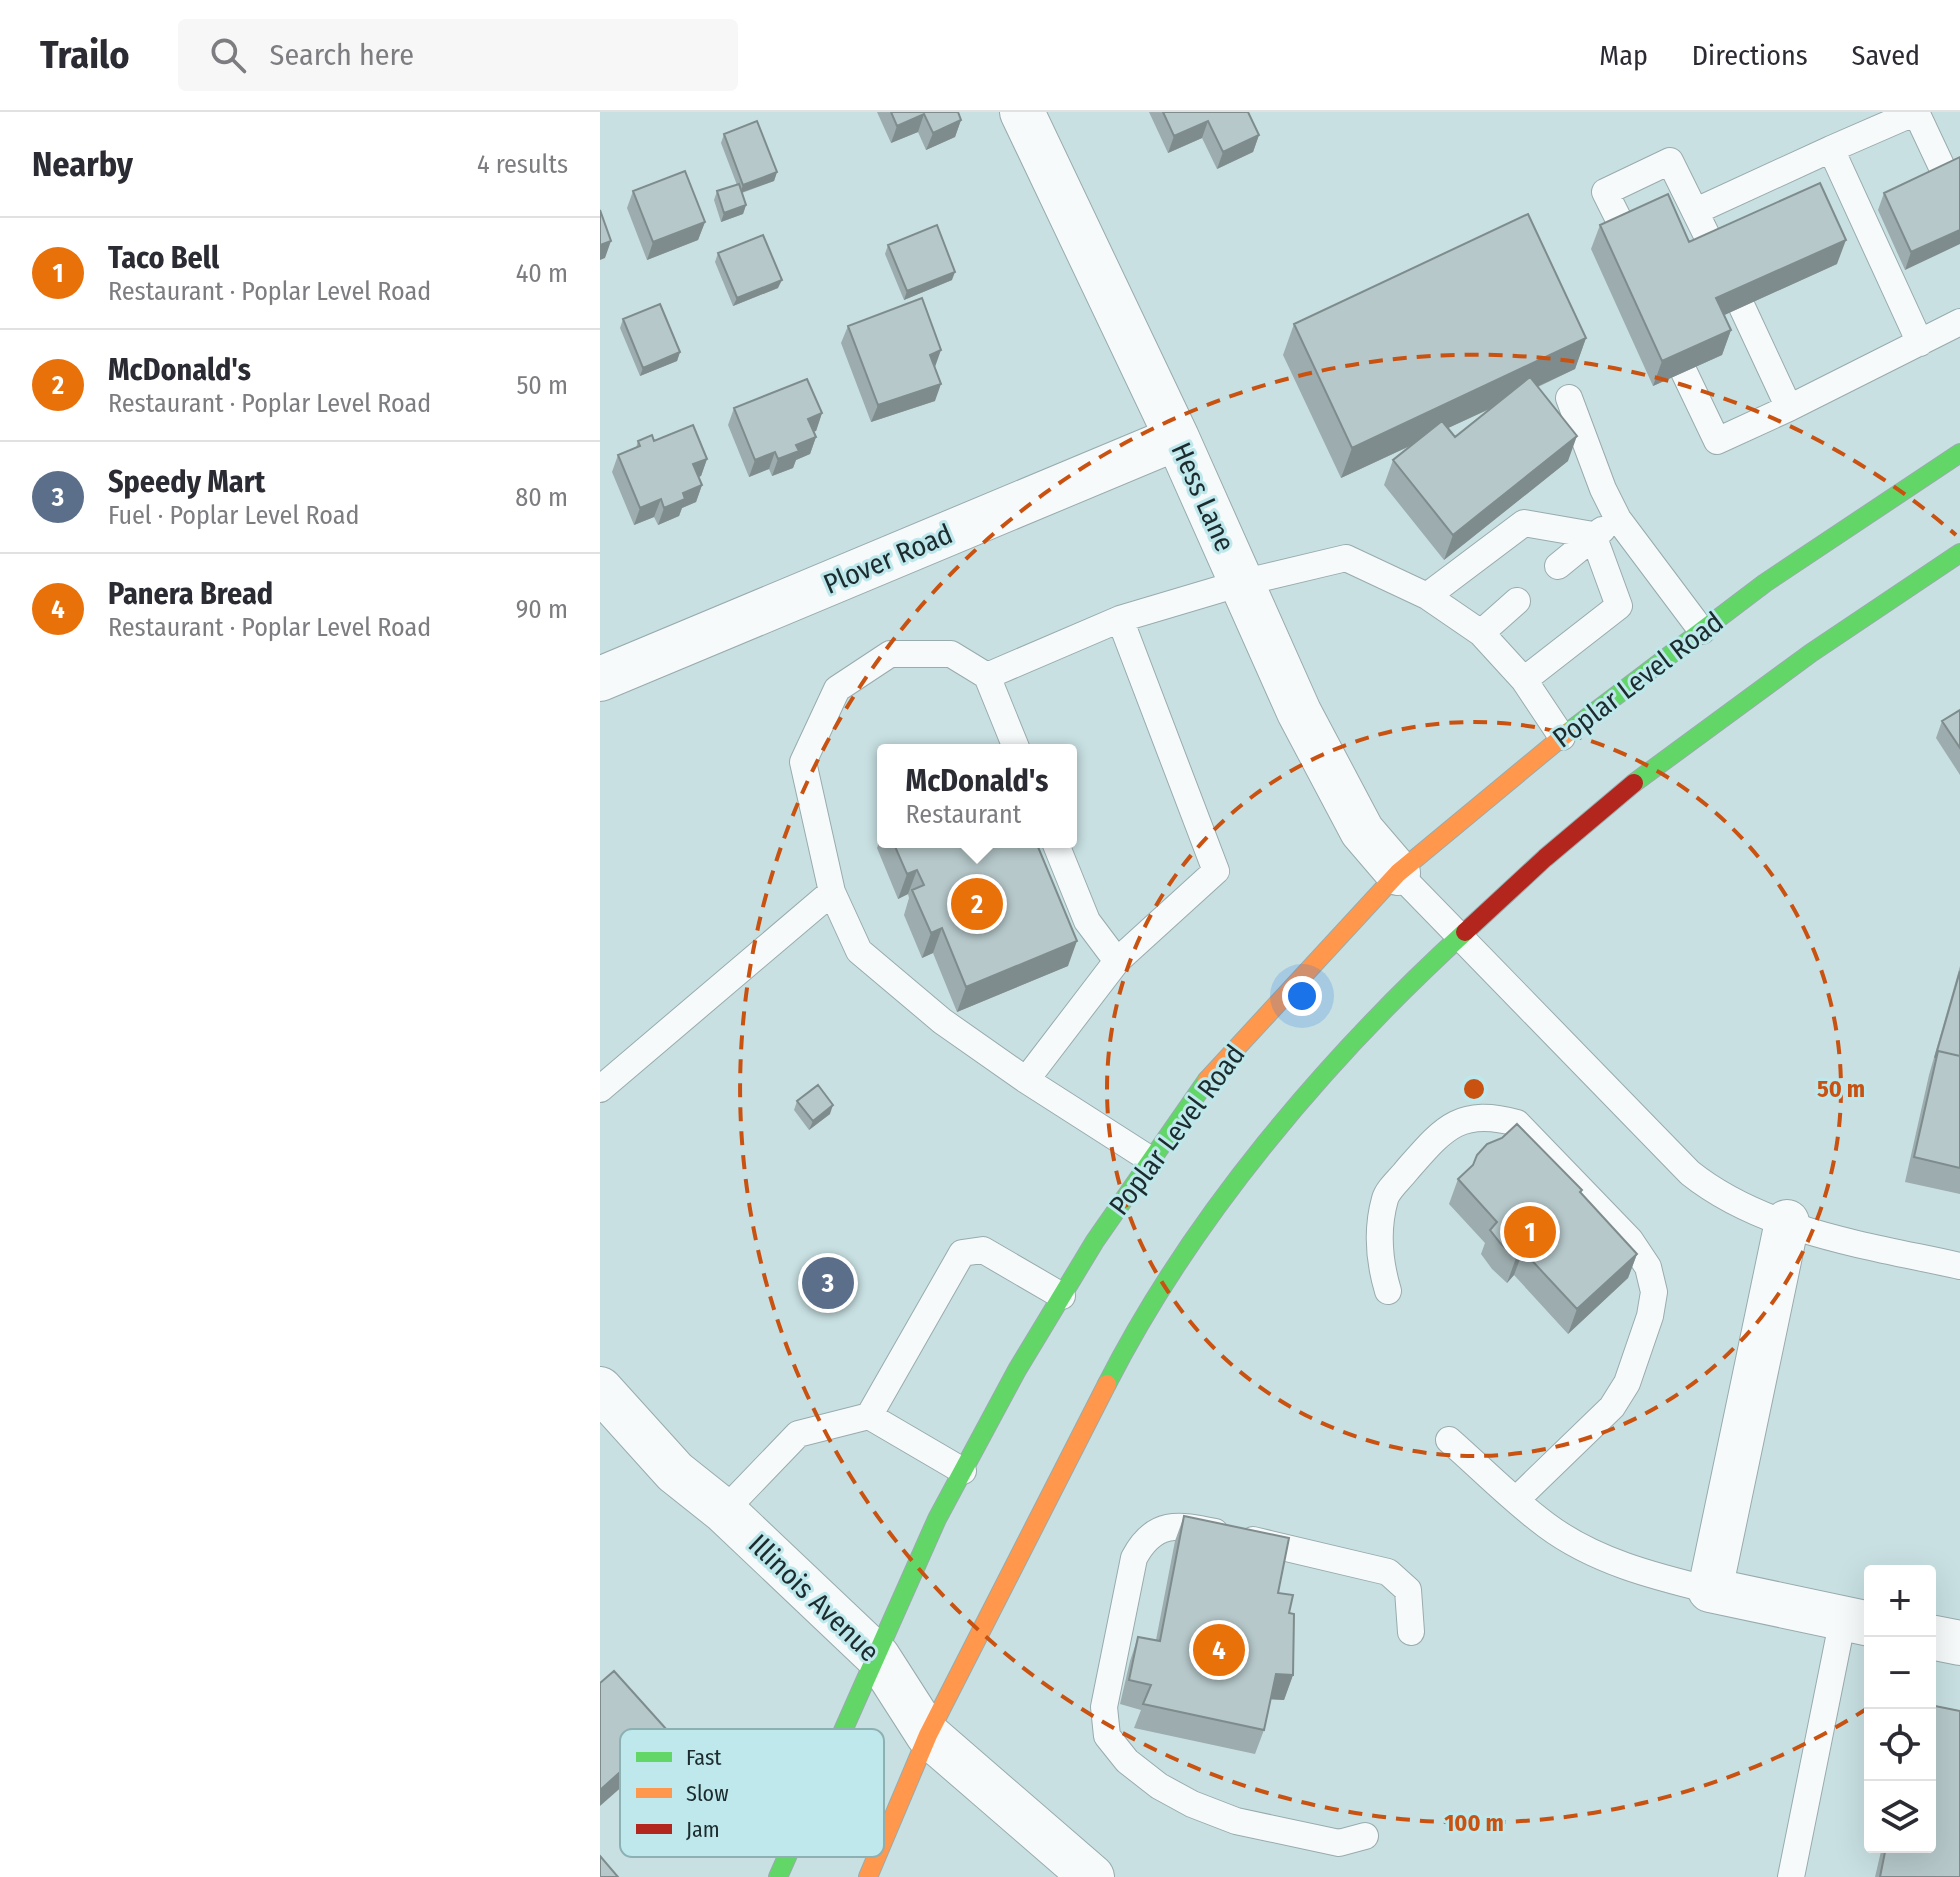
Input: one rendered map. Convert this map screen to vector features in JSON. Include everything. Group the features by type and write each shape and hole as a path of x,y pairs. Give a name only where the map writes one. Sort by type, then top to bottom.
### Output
{"main road":[{"name":"Poplar Level Road","path":"843,1729 937,1519 1017,1370 1095,1241 1207,1080 1398,873 1562,737 1765,583 1960,453"},
{"path":"884,1839 928,1735 1133,1333 1215,1210 1321,1076 1460,936 1545,858 1650,769 1811,653 1960,553"},
{"name":"Poplar Level Road","path":"778,1877 787,1857"},
{"path":"868,1877 876,1857"}],"street":[{"name":"Hess Lane","path":"1022,112 1177,438 1299,712 1362,831 1398,873"},
{"name":"Plover Road","path":"600,679 1177,438"},
{"path":"1787,1222 1710,1590 1856,1621"},
{"name":"Illinois Avenue","path":"600,1389 675,1472 724,1511 878,1657 928,1735 1092,1877"},
{"path":"1936,1638 1960,1643"}],"lane":[{"path":"1696,211 1916,112 1947,178"},
{"path":"1831,149 1920,343"},
{"path":"1626,234 1605,192 1670,161 1715,252"},
{"path":"1742,307 1789,408"},
{"path":"1684,372 1717,441 1960,322"},
{"path":"1569,398 1603,489 1618,519 1702,631"},
{"path":"1558,566 1593,535 1618,519"},
{"path":"1427,596 1524,523 1593,535"},
{"path":"1524,680 1619,606 1593,535"},
{"path":"987,676 1120,619 1241,583 1346,558 1427,596 1481,633 1524,680 1562,737"},
{"path":"1481,633 1517,601"},
{"path":"1026,1080 1117,961 1216,871 1120,619"},
{"path":"1015,744 987,676 951,654 890,654 837,689 803,762 832,892 859,951 942,1021 1026,1080 1151,1160"},
{"path":"1057,848 1087,921 1117,961"},
{"path":"1398,873 1690,1173 1715,1193 1741,1207 1829,1237 1960,1266"},
{"path":"600,1089 832,892"},
{"path":"1388,1291 1379,1261 1385,1196 1438,1134 1469,1117 1495,1117 1517,1123 1630,1240 1648,1267 1654,1292 1652,1304 1627,1383 1612,1407 1517,1499"},
{"path":"869,1416 962,1253 983,1250 1062,1296"},
{"path":"724,1511 798,1434 869,1416 963,1471"},
{"path":"1449,1440 1546,1526 1603,1558 1649,1575 1710,1590"},
{"path":"1365,1836 1339,1843 1236,1821 1192,1804 1159,1786 1120,1753 1107,1736 1104,1707 1134,1558 1141,1544 1152,1534 1168,1526 1179,1526 1357,1562 1388,1572 1408,1590 1411,1632"},
{"path":"1791,1877 1856,1621"}],"building":[{"path":"891,112 958,112 961,120 933,133 924,114 897,126"},
{"path":"1163,112 1248,112 1259,135 1223,152 1208,121 1174,136"},
{"path":"757,121 777,172 743,185 724,134"},
{"path":"1960,157 1960,230 1911,252 1884,193"},
{"path":"685,171 705,222 653,242 633,191"},
{"path":"1820,183 1846,240 1716,298 1731,330 1662,361 1600,225 1668,194 1689,242"},
{"path":"739,184 746,205 724,213 717,191"},
{"path":"600,210 611,241 600,245"},
{"path":"1528,214 1586,338 1352,448 1294,324"},
{"path":"937,225 955,272 907,291 888,245"},
{"path":"763,235 782,280 737,298 718,253"},
{"path":"922,298 941,350 930,355 941,384 878,405 848,326"},
{"path":"660,304 680,352 643,368 623,319"},
{"path":"1530,377 1577,436 1453,535 1393,460 1442,421 1455,437"},
{"path":"807,379 822,413 808,419 816,437 796,445 799,451 778,459 775,452 755,460 734,408"},
{"path":"693,425 707,459 693,464 702,485 683,493 685,499 664,508 661,499 640,508 618,455 640,446 638,441 652,435 654,441"},
{"path":"1960,710 1960,748 1942,721"},
{"path":"896,848 1038,848 1077,941 966,987 942,928 931,933 912,890 924,885 917,870 907,874"},
{"path":"1960,971 1960,1056 1938,1051 1935,1058"},
{"path":"1938,1051 1960,1056 1960,1168 1914,1157"},
{"path":"818,1085 833,1105 813,1121 797,1101"},
{"path":"1517,1124 1582,1190 1580,1192 1637,1254 1577,1309 1523,1251 1516,1258 1501,1244 1490,1230 1497,1222 1458,1179 1473,1165 1487,1144 1502,1138"},
{"path":"1184,1516 1289,1538 1278,1593 1293,1595 1289,1613 1294,1614 1293,1675 1276,1674 1264,1730 1143,1704 1151,1685 1129,1680 1138,1637 1160,1641"},
{"path":"614,1671 666,1729 620,1729 620,1772 600,1790 600,1683"},
{"path":"1936,1706 1960,1711 1960,1877 1880,1877 1885,1853 1936,1853"},
{"path":"600,1856 618,1877 600,1877"}],"traffic: fast":[{"path":"1567,733 1765,583 1960,453"},
{"path":"1634,783 1811,653 1960,553"},
{"path":"1107,1384 1179,1261 1266,1143 1363,1032 1465,932"},
{"path":"844,1729 937,1519 1017,1370 1095,1241 1207,1080"},
{"path":"778,1877 787,1857"}],"traffic: slow":[{"path":"1207,1080 1398,873 1567,733"},
{"path":"884,1839 928,1735 1107,1384"},
{"path":"868,1877 876,1857"}],"traffic: jam":[{"path":"1465,932 1545,858 1634,783"}],"place":[{"name":"McDonald's","path":"977,904"},
{"name":"Taco Bell","path":"1530,1232"},
{"name":"Speedy Mart","path":"828,1283"},
{"name":"Panera Bread","path":"1219,1650"}]}
